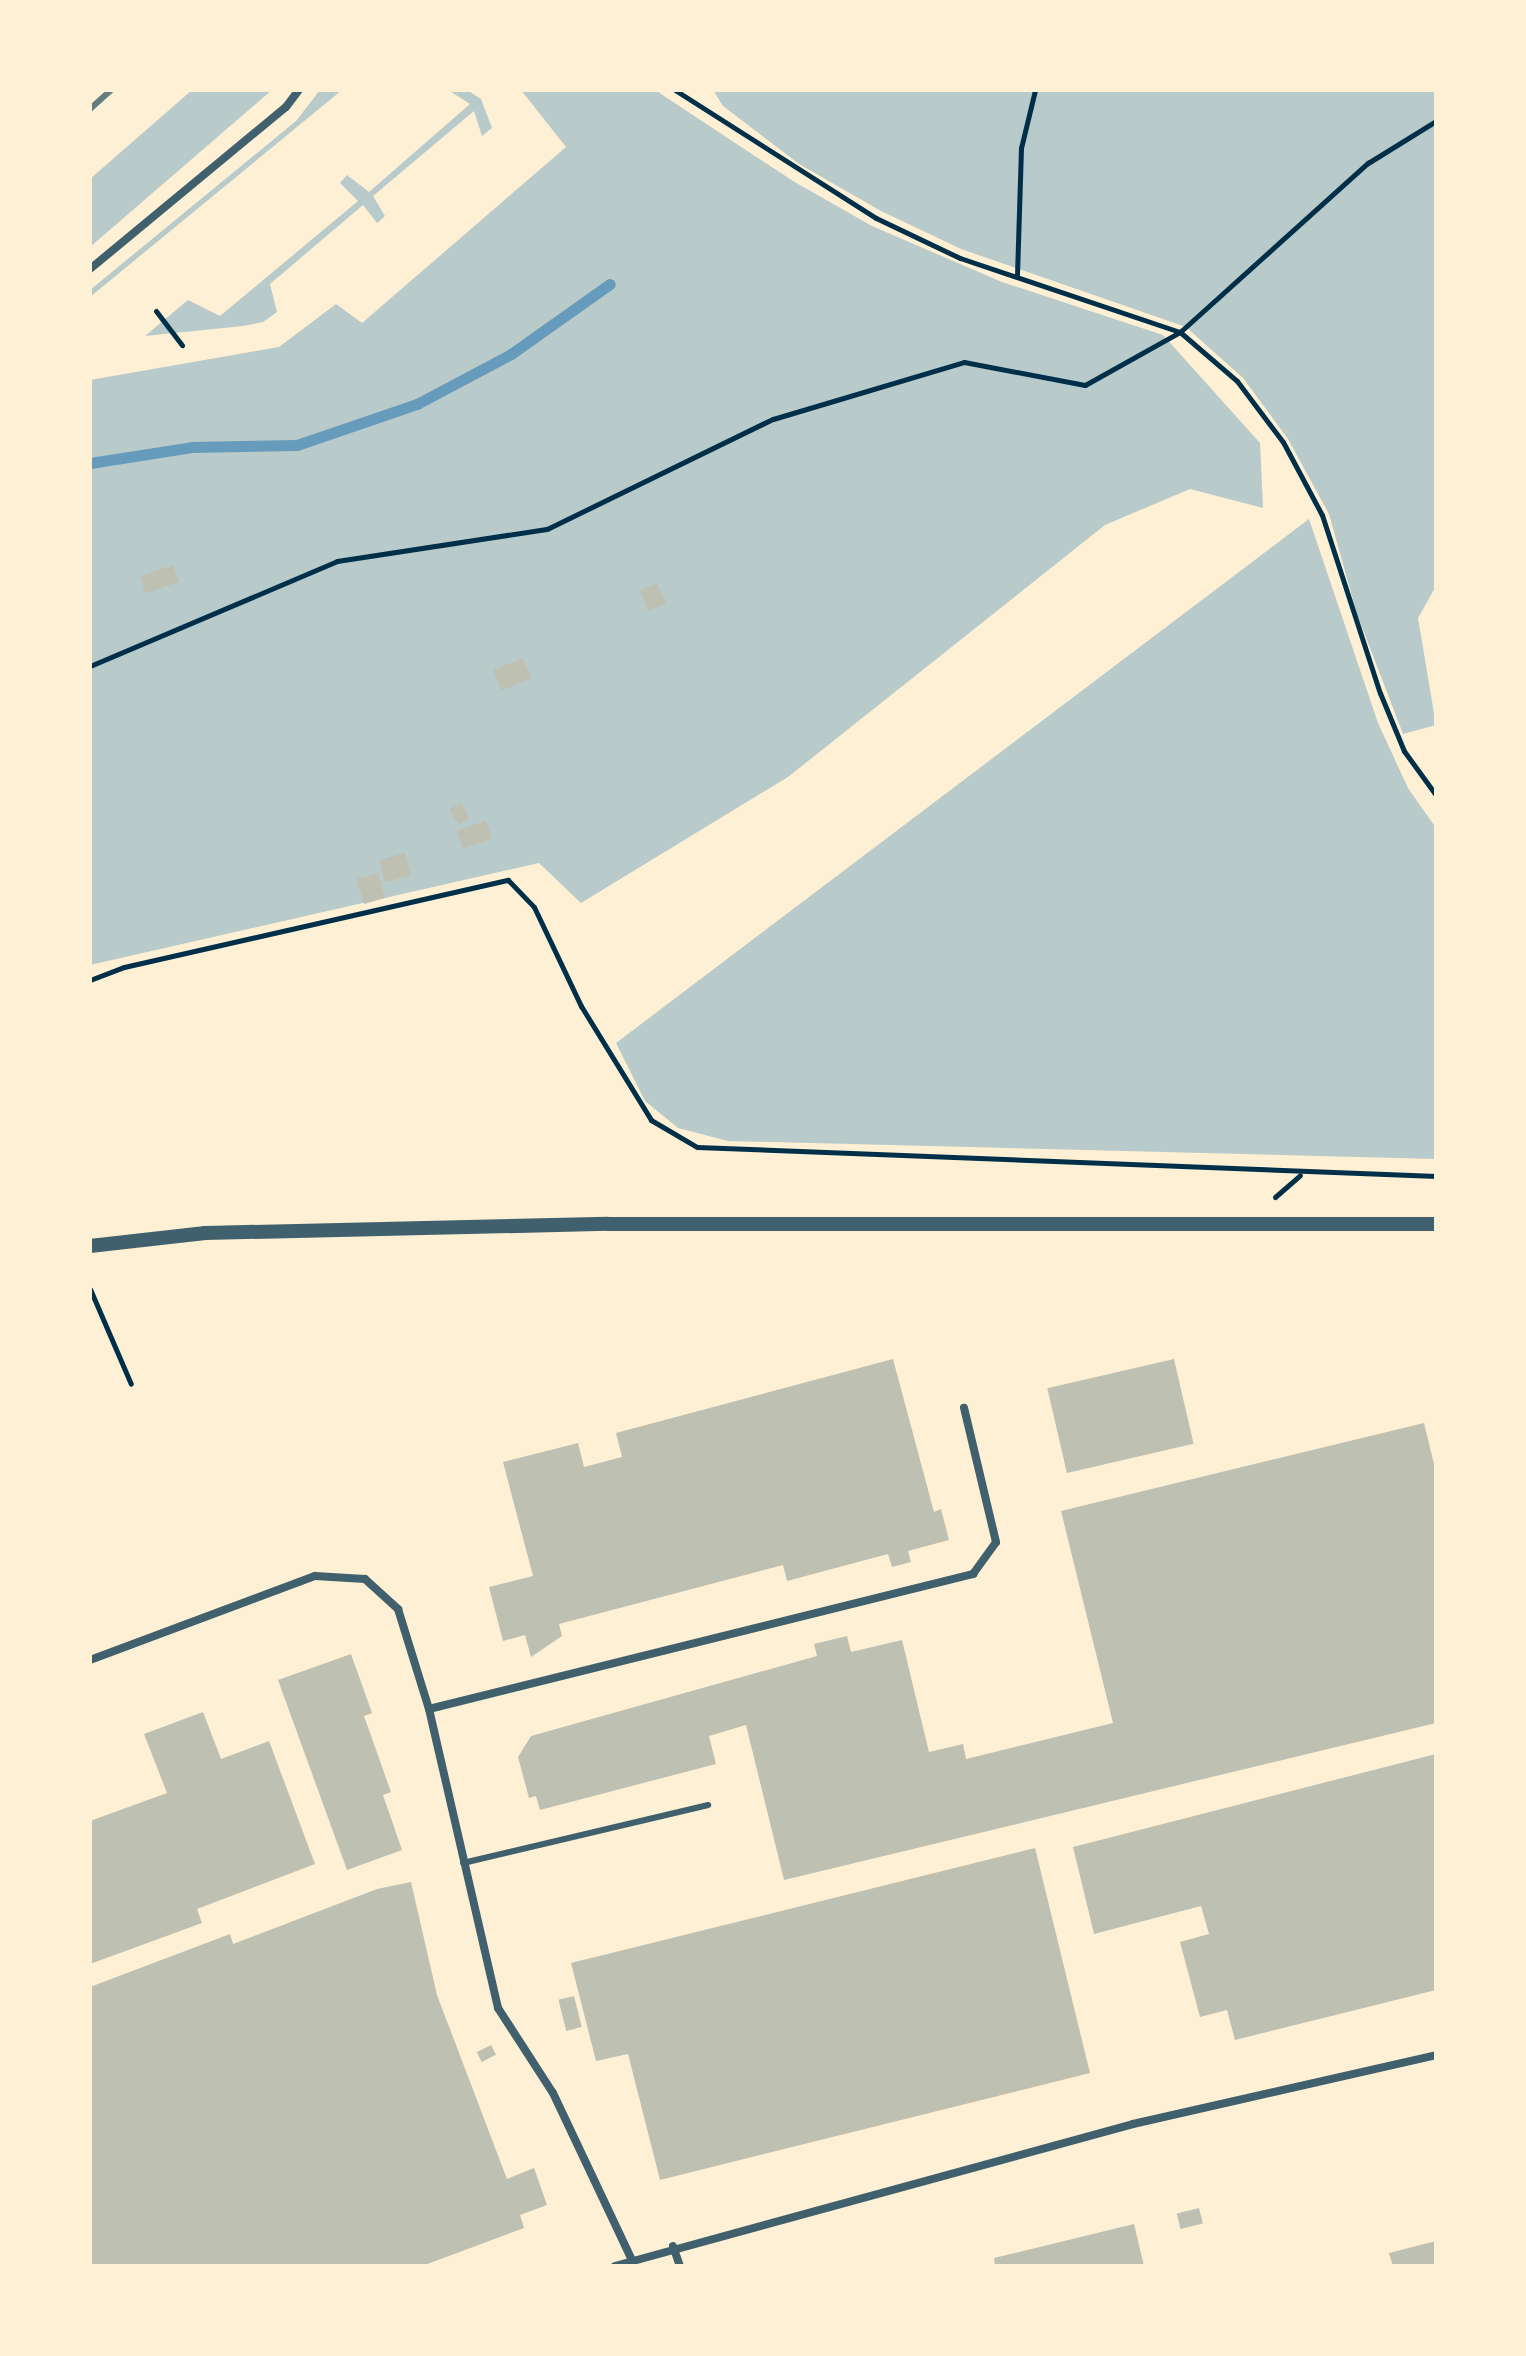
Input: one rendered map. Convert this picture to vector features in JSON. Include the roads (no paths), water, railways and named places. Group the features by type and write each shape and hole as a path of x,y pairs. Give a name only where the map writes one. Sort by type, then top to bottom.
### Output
{"street":[{"path":"90,269 286,107 299,90"},
{"path":"90,1246 205,1233 608,1224 1436,1224"},
{"path":"429,1709 973,1574 996,1542 964,1408"},
{"path":"90,1660 315,1576 365,1579 398,1609 429,1709 498,2008 553,2093 632,2260"},
{"path":"615,2266 673,2246 1133,2124 1436,2055"},
{"path":"673,2246 680,2266"}],"lane":[{"path":"463,1863 708,1805"}],"waterway":[{"path":"90,463 192,447 297,445 417,404 511,354 610,284"}],"railway":[{"path":"90,109 111,90"}]}
